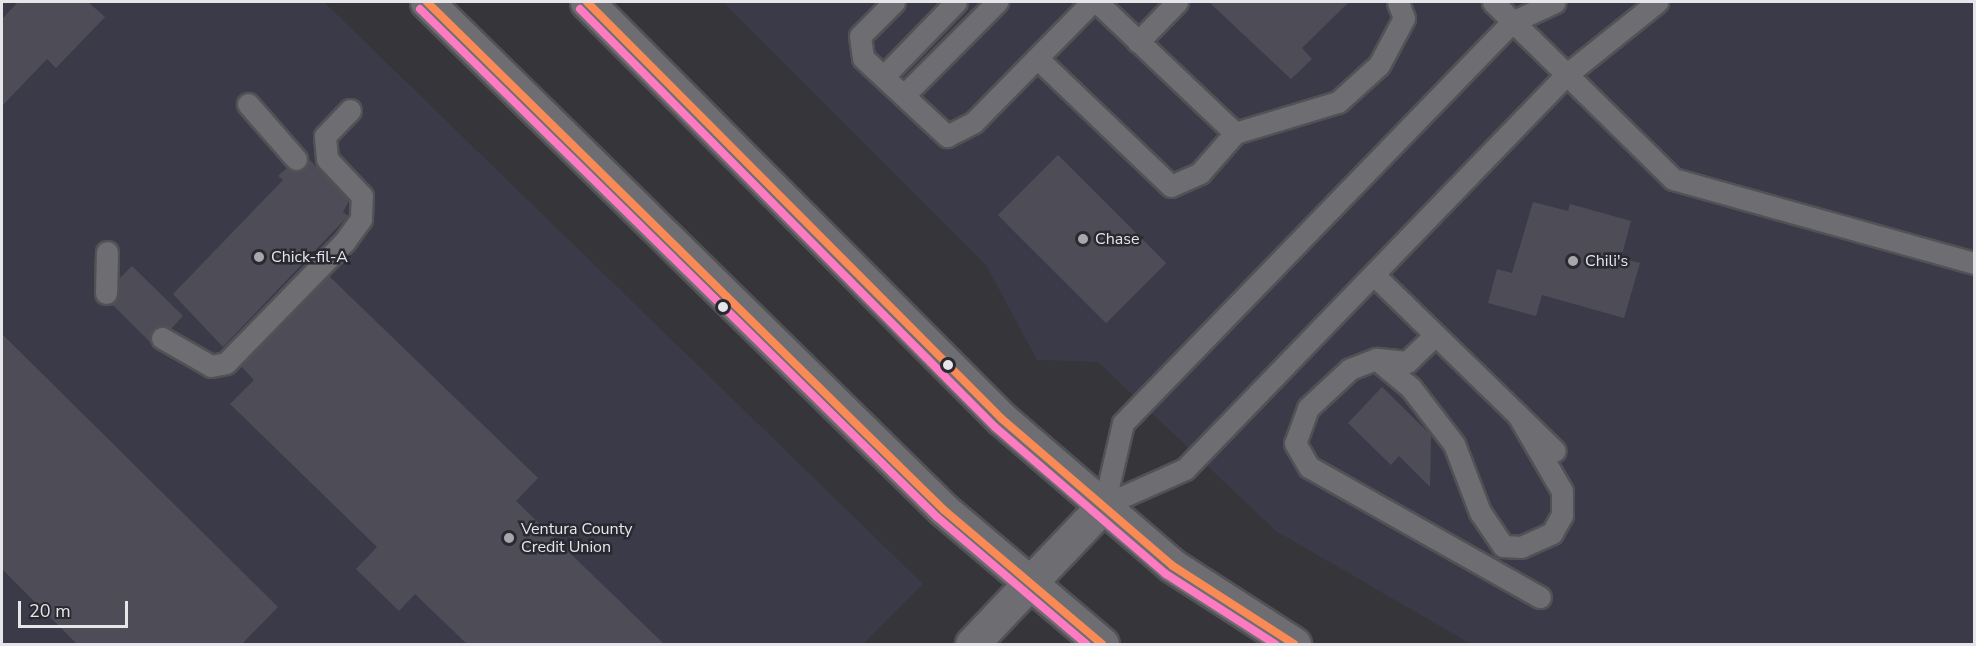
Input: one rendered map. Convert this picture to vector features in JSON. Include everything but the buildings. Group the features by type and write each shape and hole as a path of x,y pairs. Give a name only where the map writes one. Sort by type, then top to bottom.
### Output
{"main road":[{"path":"427,2 944,510 1030,586 1102,645"},
{"path":"586,2 1002,419 1173,566 1294,645"},
{"path":"972,645 1104,506"}],"lane":[{"path":"894,2 860,36 863,58 947,136 974,122 1092,2"},
{"path":"884,76 956,2"},
{"path":"904,95 997,2"},
{"path":"1097,2 1235,133"},
{"path":"1138,42 1177,2"},
{"path":"1037,58 1171,186 1200,172 1235,133 1338,102 1379,65 1404,18 1398,2"},
{"path":"1493,2 1673,179 1974,263"},
{"path":"1104,506 1123,423 1512,22 1555,2"},
{"path":"1104,506 1185,469 1566,75 1657,2"},
{"path":"248,104 296,159"},
{"path":"162,338 211,366 226,363 354,214 362,196 327,159 325,136 350,110"},
{"path":"1374,275 1555,451"},
{"path":"1435,335 1407,362 1376,359 1350,369 1308,408 1295,443 1309,467 1540,597"},
{"path":"1376,359 1411,388 1454,444 1480,512 1503,546 1521,547 1552,533 1562,515 1562,491 1518,415"}],"shaded area":[{"path":"2,2 324,2 923,584 863,644 2,644"},
{"path":"723,2 1974,2 1974,644 1471,644 1276,531 1098,362 1037,360 986,265"}],"transit line":[{"path":"427,2 944,510 1102,644"},
{"path":"587,2 1002,419 1173,566 1294,644"},
{"path":"420,9 937,517 1086,644"},
{"path":"580,9 995,427 1166,574 1275,644"}],"place":[{"name":"Chase","path":"1083,239"},
{"name":"Chick-fil-A","path":"259,257"},
{"name":"Chili's","path":"1573,261"},
{"name":"Ventura County Credit Union","path":"509,538"}]}
